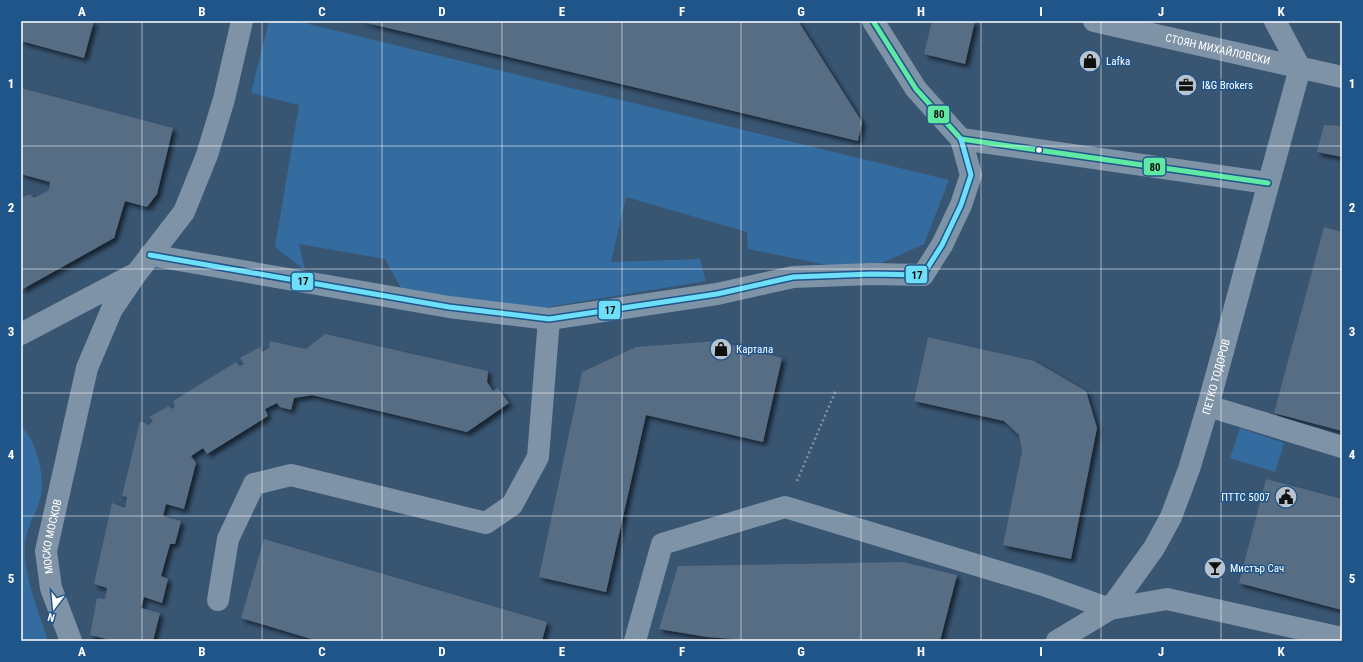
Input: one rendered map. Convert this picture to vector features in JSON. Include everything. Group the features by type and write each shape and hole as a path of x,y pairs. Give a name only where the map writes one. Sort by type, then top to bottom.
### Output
{"street":[{"name":"МОСКО МОСКОВ","path":"71,641 51,588 46,551 87,368 112,309 150,255 184,212 207,155 224,99 242,21"},
{"path":"150,255 449,307 549,320 717,294 793,277 872,274 923,275 942,245 961,205 970,174 961,140 916,89 873,21"},
{"path":"1275,21 1300,68"},
{"name":"СТОЯН МИХАЙЛОВСКИ","path":"1100,22 1342,77"},
{"name":"ПЕТКО ТОДОРОВ","path":"1057,641 1110,609 1154,548 1171,517 1189,469 1208,406 1300,68"},
{"path":"961,140 1268,183"},
{"path":"21,334 136,274"},
{"path":"218,600 228,539 254,484 291,475 486,523 512,505 538,457 549,320"},
{"path":"1208,406 1342,447"},
{"path":"635,641 662,544 785,507 1043,585 1110,609 1167,599 1342,638"}],"path":[{"path":"785,507 836,390"}],"shaded area":[{"path":"269,21 296,21 949,180 924,244 862,272 748,249 747,232 626,197 611,262 700,259 706,281 542,308 406,297 385,259 299,244 305,270 275,247 299,105 251,93"},
{"path":"21,427 32,441 39,460 41,471 42,491 26,536 25,554 32,592 48,641 21,641"},
{"path":"1240,428 1284,443 1275,472 1230,458"}],"building":[{"path":"21,21 94,21 84,58 21,41"},
{"path":"359,21 798,21 862,122 858,141"},
{"path":"932,21 975,21 965,64 924,54"},
{"path":"21,88 173,128 157,194 147,207 125,201 114,238 21,290 21,198 30,194 34,198 49,190 50,182 21,174"},
{"path":"1324,125 1342,126 1342,157 1317,152"},
{"path":"1324,227 1342,232 1342,431 1274,413"},
{"path":"325,334 488,371 487,382 493,391 498,388 509,403 467,432 312,395 294,398 291,410 280,407 277,403 265,409 268,416 207,454 203,448 191,456 196,463 184,509 166,504 163,516 181,521 175,544 170,544 161,576 168,579 162,603 144,597 141,608 160,613 153,641 115,641 90,635 97,598 105,599 107,588 94,584 112,503 125,508 127,497 122,496 140,421 149,425 153,421 149,417 169,406 171,409 175,407 173,401 236,362 240,366 244,364 240,358 260,347 262,352 269,348 270,341 306,349"},
{"path":"928,337 1034,361 1086,391 1097,428 1071,559 1003,545 1022,451 1019,435 1004,421 914,401"},
{"path":"717,341 782,358 763,442 646,415 606,592 539,577 582,372 636,347"},
{"path":"1266,479 1342,499 1342,610 1239,583"},
{"path":"264,539 547,622 542,641 318,641 241,618"},
{"path":"903,562 957,575 940,641 759,641 707,637 659,629 678,566"}],"transit line":[{"name":"80","path":"873,21 916,89 961,139 1268,183"},
{"name":"17","path":"150,255 449,307 549,319 717,294 793,277 872,274 923,275 942,245 961,205 971,175 961,139"}],"place":[{"name":"Lafka","path":"1090,61"},
{"name":"I&G Brokers","path":"1186,85"},
{"name":"Картала","path":"721,349"},
{"name":"ПТТС 5007","path":"1286,497"},
{"name":"Мистър Сач","path":"1215,568"}]}
